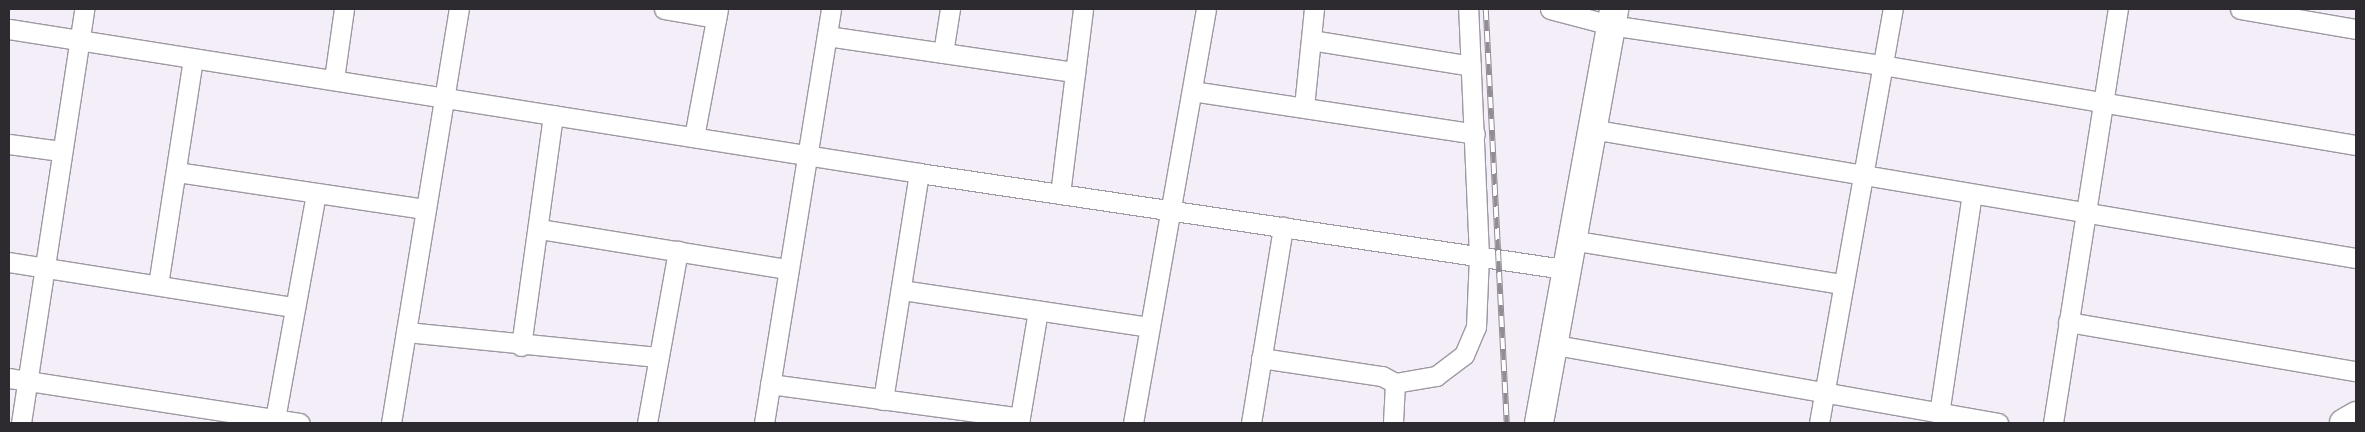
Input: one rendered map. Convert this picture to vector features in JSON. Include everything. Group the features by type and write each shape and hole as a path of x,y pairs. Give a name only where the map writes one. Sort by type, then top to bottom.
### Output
{"main road":[{"path":"1539,423 1550,344 1612,17"},
{"path":"2344,423 2356,416"}],"street":[{"path":"21,423 18,380 44,268 84,9"},
{"path":"334,79 344,9"},
{"path":"391,423 442,94 459,9"},
{"path":"664,9 717,13 694,137"},
{"path":"764,423 786,269 827,36 830,9"},
{"path":"943,53 950,9"},
{"path":"1060,194 1083,9"},
{"path":"1133,423 1206,9"},
{"path":"1304,107 1314,9"},
{"path":"1262,358 1382,376 1395,383 1436,376 1464,355 1476,327 1479,256 1468,9"},
{"path":"1550,9 1612,17 1882,65 2102,100 2356,144"},
{"path":"1819,423 1861,177 1893,9"},
{"path":"2053,423 2084,212 2118,9"},
{"path":"2240,9 2356,28"},
{"path":"9,29 194,60 442,94 553,115 919,173 1564,268"},
{"path":"827,36 1076,72"},
{"path":"1310,40 1471,66"},
{"path":"158,285 194,60"},
{"path":"1192,91 1475,134"},
{"path":"521,346 539,229 553,115"},
{"path":"1591,129 1861,177 2356,258"},
{"path":"9,144 61,151"},
{"path":"177,172 425,209"},
{"path":"883,400 902,290 919,173"},
{"path":"275,419 293,307 316,194"},
{"path":"1939,414 1972,194"},
{"path":"1251,423 1283,227"},
{"path":"539,229 786,269"},
{"path":"1570,240 1843,284"},
{"path":"647,423 678,251"},
{"path":"9,262 293,307"},
{"path":"902,290 1149,327"},
{"path":"770,384 1019,420 1038,311"},
{"path":"2068,322 2356,371"},
{"path":"406,332 521,346 658,358"},
{"path":"1550,344 1824,396 1998,423"},
{"path":"18,380 300,423"},
{"path":"1392,423 1395,383"}],"railway":[{"path":"1486,9 1507,423"}]}
